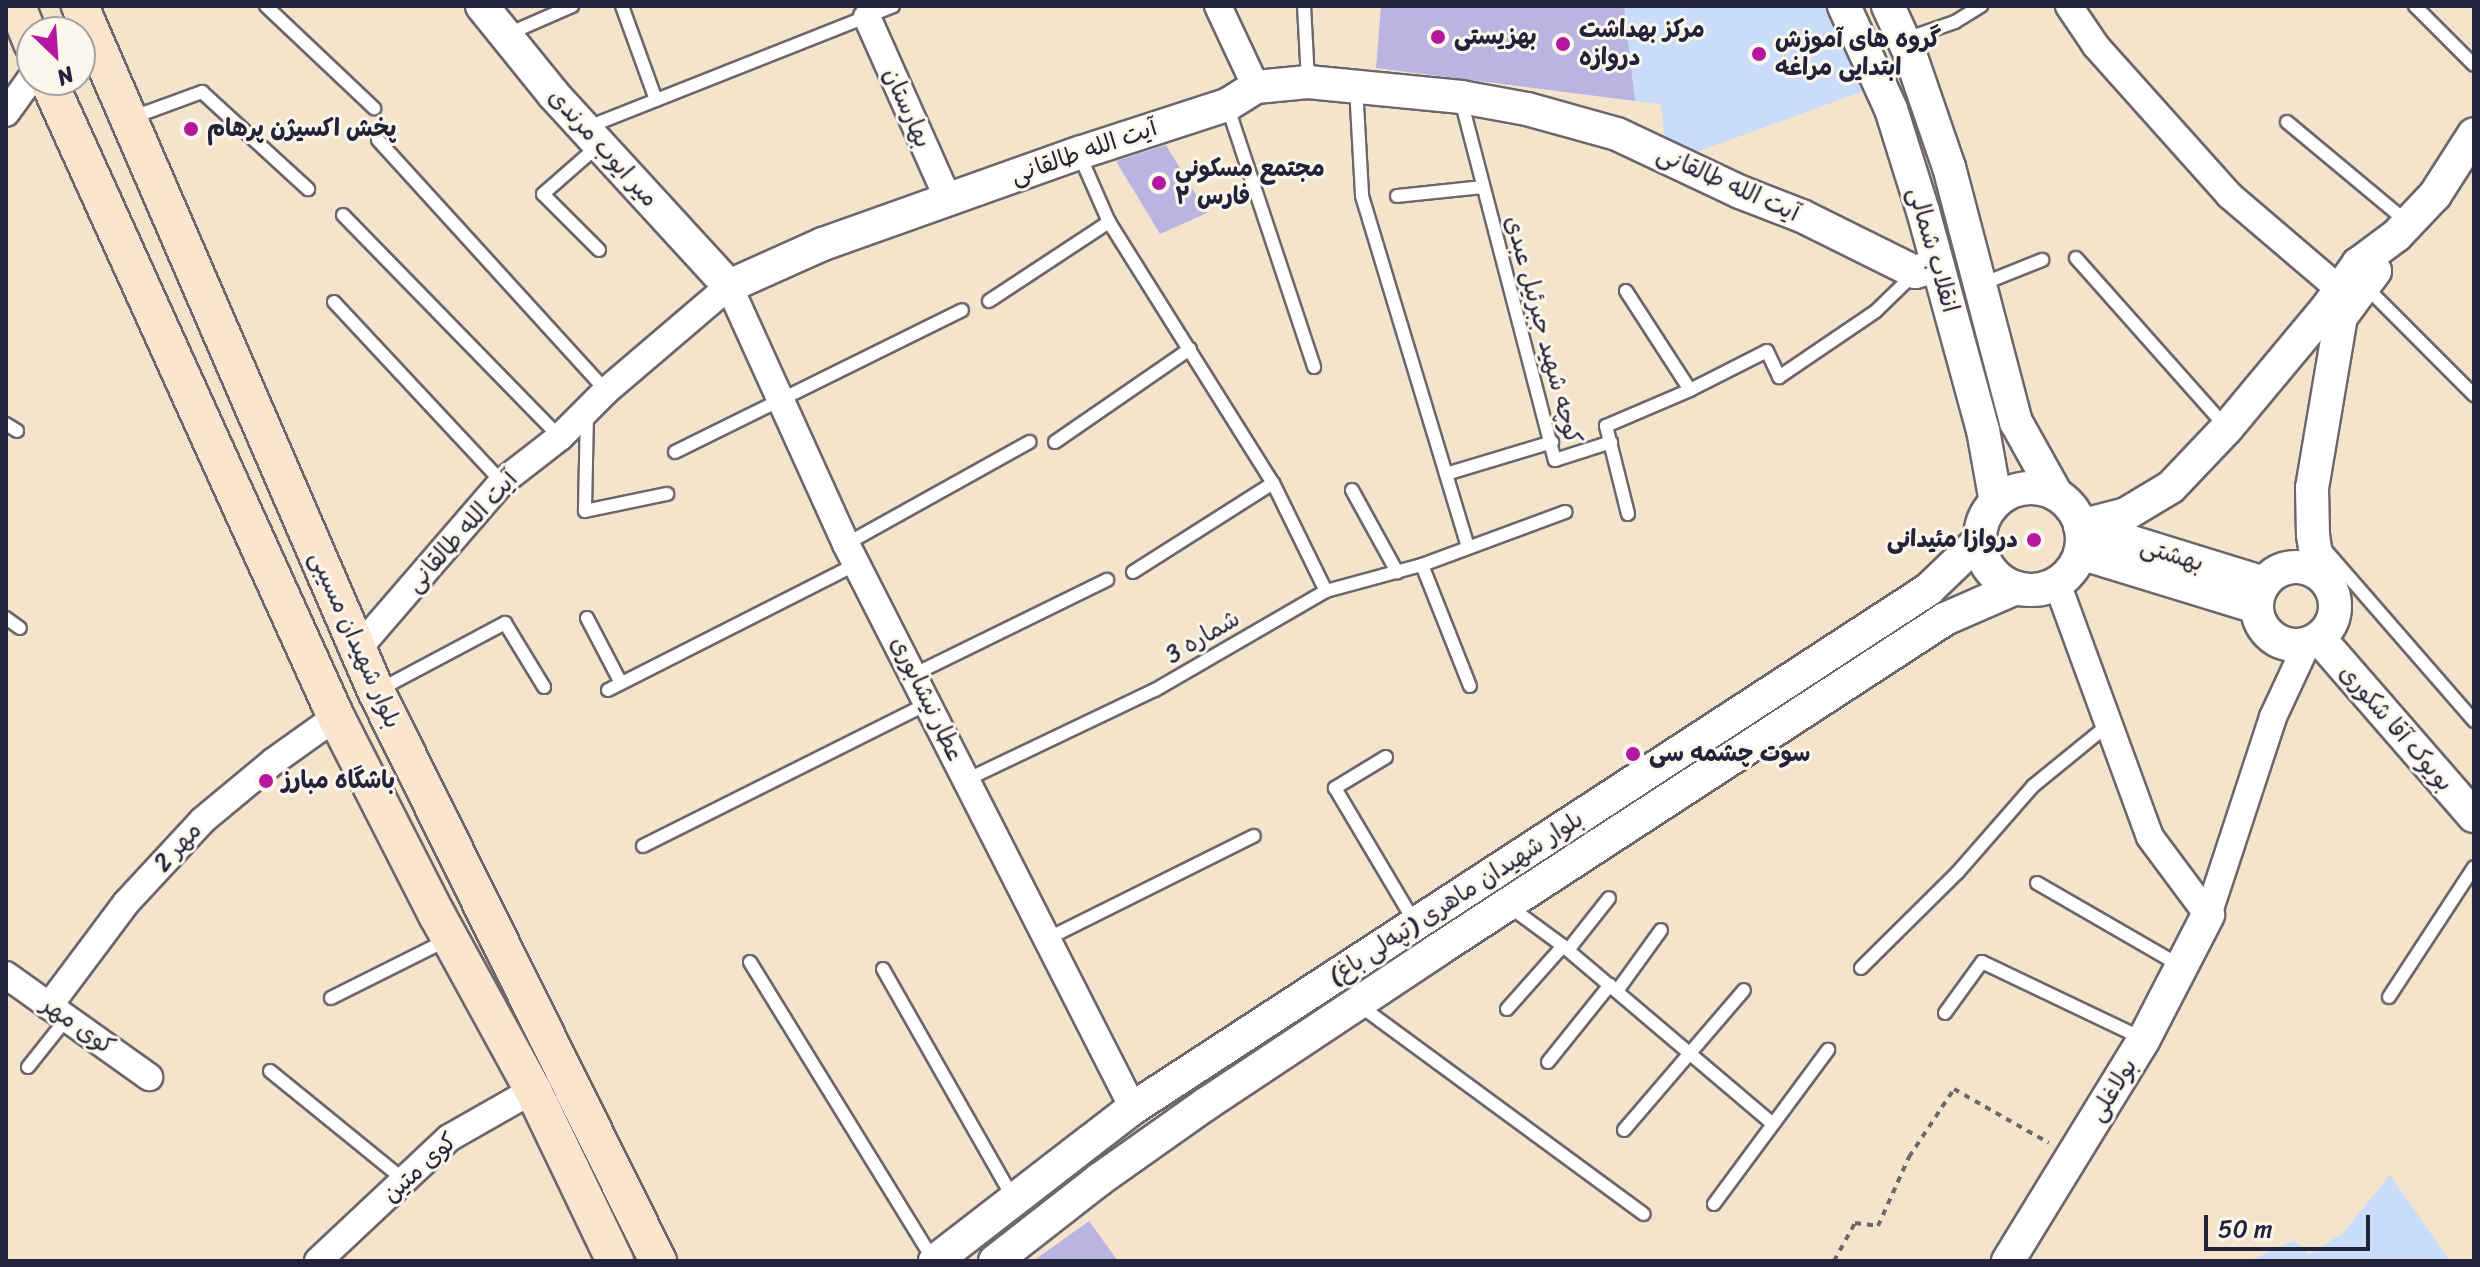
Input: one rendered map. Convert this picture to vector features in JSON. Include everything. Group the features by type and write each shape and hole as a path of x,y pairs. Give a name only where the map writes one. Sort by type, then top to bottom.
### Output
{"main road":[{"name":"بلوار شهیدان مسیبی","path":"80,6 357,650 658,1261"},
{"name":"بلوار شهیدان مسیبی","path":"55,96 336,717 450,938 533,1090 615,1261"}],"street":[{"name":"میر ایوب مرندی","path":"482,6 592,137 729,286"},
{"path":"1218,6 1256,87"},
{"name":"انقلاب شمالی","path":"1844,6 1891,109 1926,269 1983,430 1996,502"},
{"name":"انقلاب شمالی","path":"1888,6 1949,167 2016,422 2056,494"},
{"path":"2069,6 2096,46 2229,195 2351,289"},
{"name":"بهارستان","path":"867,17 948,199"},
{"name":"آیت الله طالقانی","path":"357,650 502,482 560,437 606,391 729,286 823,244 1079,153 1227,105 1256,87 1308,82 1461,97 1527,109 1617,134 1740,192 1926,269"},
{"path":"6,113 18,96"},
{"path":"2080,539 2171,487 2435,195 2474,134"},
{"name":"عطار نیشابوری","path":"729,286 778,401 852,554 1133,1108"},
{"path":"2319,573 2295,566 2272,575 2260,595 2259,619 2273,638 2284,643 2313,641 2334,618 2334,593 2319,573 2313,535 2312,488 2317,442 2351,289"},
{"path":"2025,488 2056,494 2071,508 2080,539 2067,575 2044,588 2016,588 1990,570 1980,540 1982,526 1996,502 2025,488"},
{"name":"بهشتی","path":"2080,539 2260,595"},
{"name":"بلوار شهیدان ماهری (تپه‌لی باغ)","path":"935,1261 1133,1108 1415,923 1606,803 1929,589 1980,540"},
{"path":"2057,583 2150,837 2208,915"},
{"name":"بلوار شهیدان ماهری (تپه‌لی باغ)","path":"995,1261 1100,1179 1508,905 1945,619 2016,588"},
{"name":"بویوک آقا شکوری","path":"2313,641 2474,816"},
{"name":"بولاغلی","path":"2008,1261 2144,1039 2208,915 2273,717 2313,641"},
{"name":"مهر 2","path":"58,1012 126,903 203,820 274,761 336,717"},
{"name":"کوی مهر","path":"6,975 149,1077"},
{"name":"کوی متین","path":"318,1261 449,1138 533,1090"}],"lane":[{"path":"266,6 374,108"},
{"path":"505,35 572,6"},
{"path":"622,6 656,100"},
{"path":"599,250 543,194 592,137 656,100 893,6"},
{"path":"1304,6 1308,82"},
{"path":"1903,40 1955,22 1981,6"},
{"path":"2415,6 2474,65"},
{"path":"1356,87 1362,196 1468,547"},
{"path":"128,119 202,92 308,189"},
{"name":"کوچه شهید جبرئیل عبدی","path":"1461,97 1555,460 1611,442 1606,426 1690,390 1767,351 1779,377 1876,311 1926,269"},
{"path":"1227,105 1314,367"},
{"path":"2287,122 2403,230"},
{"path":"378,140 606,391"},
{"path":"1079,153 1109,222 1273,483 1326,591"},
{"path":"1397,196 1482,187"},
{"path":"343,215 560,437"},
{"path":"989,301 1109,222"},
{"path":"2076,258 2227,428"},
{"path":"1979,285 2042,260"},
{"path":"2351,289 2474,395"},
{"path":"1626,291 1690,390"},
{"path":"334,302 502,482"},
{"path":"675,452 962,310"},
{"path":"1055,442 1190,349"},
{"path":"587,410 585,511 667,494"},
{"path":"608,690 852,554 1029,442"},
{"path":"1446,474 1552,442"},
{"path":"1611,442 1628,514"},
{"path":"1133,572 1273,483"},
{"path":"1352,490 1397,572"},
{"name":"شماره 3","path":"966,780 1155,690 1326,591 1422,565 1565,512"},
{"path":"2313,535 2474,721"},
{"path":"1422,565 1470,686"},
{"path":"915,674 1107,580"},
{"path":"6,618 20,628"},
{"path":"587,618 621,683"},
{"path":"376,691 505,623 544,687"},
{"path":"643,846 929,703"},
{"path":"1861,968 1958,872 2033,786 2109,724"},
{"path":"1386,757 1335,788 1415,923"},
{"path":"1047,939 1254,836"},
{"path":"2389,997 2474,867"},
{"path":"2037,883 2182,966"},
{"path":"1507,1009 1609,898"},
{"path":"1508,905 1614,988 1773,1124"},
{"path":"1548,1062 1661,930"},
{"path":"331,998 450,938"},
{"path":"750,962 935,1261"},
{"path":"1945,1013 1982,962 2144,1039"},
{"path":"883,969 1014,1200"},
{"path":"1624,1130 1744,990"},
{"path":"1358,1004 1643,1214"},
{"path":"28,1067 58,1012"},
{"path":"1714,1204 1828,1050"},
{"path":"270,1071 404,1180"}],"path":[{"path":"1834,1261 1855,1223 1878,1226 1909,1157 1954,1089 2072,1156"}],"shaded area":[{"name":"گروه های آموزش ابتدایی مراغه","path":"1624,6 1844,6 1880,85 1699,151 1665,143 1661,104 1635,101"},
{"path":"2390,1175 2450,1261 2250,1261 2294,1240 2309,1255 2343,1233"}],"building":[{"path":"1381,6 1624,6 1635,101 1376,68"},
{"name":"مجتمع مسکونی فارس ۲","path":"1166,145 1207,213 1160,234 1116,161"},
{"path":"1089,1221 1118,1261 1033,1261"}],"place":[{"name":"بهزیستی","path":"1438,37"},
{"name":"مرکز بهداشت دروازه","path":"1563,44"},
{"name":"گروه های آموزش ابتدایی مراغه","path":"1759,54"},
{"name":"پخش اکسیژن پرهام","path":"191,129"},
{"name":"مجتمع مسکونی فارس ۲","path":"1159,183"},
{"name":"دروازا مئیدانی","path":"2034,540"},
{"name":"سوت چشمه سی","path":"1633,754"},
{"name":"باشگاه مبارز","path":"266,781"}]}
